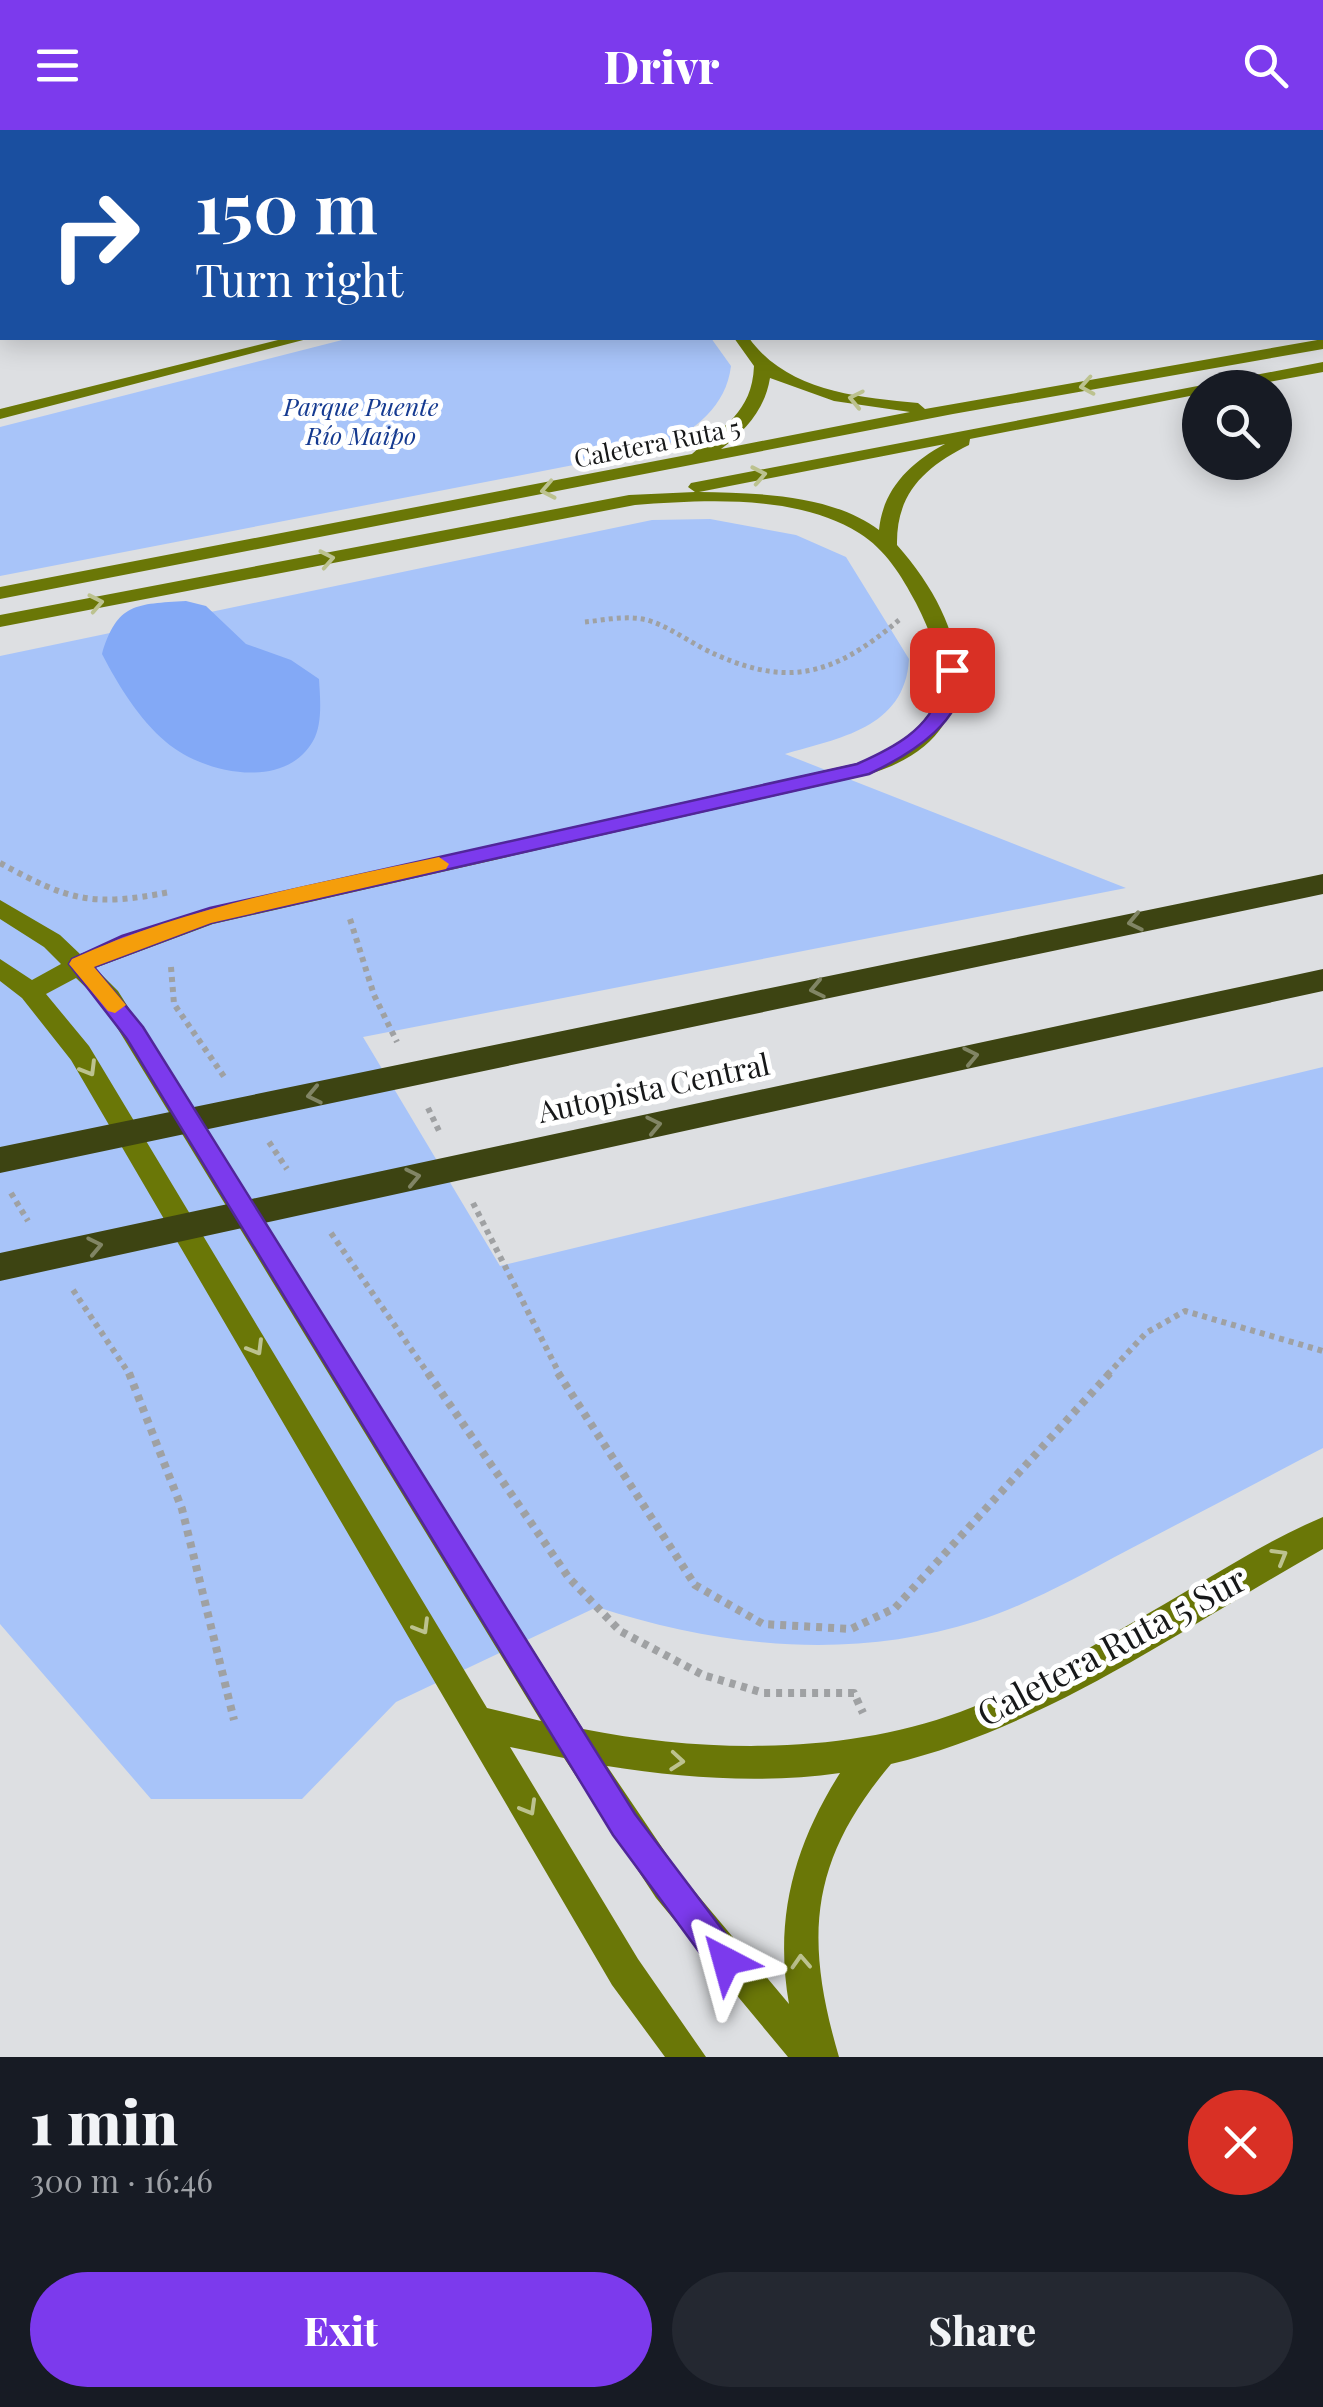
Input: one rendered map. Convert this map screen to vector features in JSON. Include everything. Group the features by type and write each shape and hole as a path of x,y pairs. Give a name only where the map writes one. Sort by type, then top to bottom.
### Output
{"highway":[{"path":"4,1174 513,1054 1323,884"},
{"name":"Autopista Central","path":"0,1267 1323,980"}],"main road":[{"path":"0,414 295,340"},
{"path":"742,340 762,366 844,397 953,410"},
{"name":"Caletera Ruta 5","path":"0,593 953,410 1323,344"},
{"path":"678,465 739,427 759,397 762,366"},
{"path":"1292,373 1323,367"},
{"name":"Caletera Ruta 5","path":"0,621 1182,392"},
{"path":"888,546 888,514 902,484 934,457 992,428"},
{"path":"30,992 130,942 210,916 838,776 904,750 935,722 951,688 952,670 944,638 888,546 851,524 802,506 698,496 628,500"},
{"path":"0,908 80,964 135,1033 624,1824 680,1905 748,1989 813,2057"},
{"path":"0,968 30,992 80,1053 625,1972 688,2057"},
{"name":"Caletera Ruta 5 Sur","path":"480,1723 580,1749 740,1766 880,1751 938,1736 1044,1690 1323,1532"},
{"path":"821,2057 802,1980 803,1893 814,1851 831,1812 880,1751"}],"path":[{"path":"585,622 640,619 740,667 776,676 827,670 867,650 902,617 912,627"},
{"path":"0,863 80,903 111,903 207,884 210,916"},
{"path":"341,885 374,995 399,1048"},
{"path":"172,962 174,1004 235,1092"},
{"path":"425,1102 442,1137"},
{"path":"268,1140 290,1172"},
{"path":"4,1174 34,1230"},
{"path":"467,1190 544,1350 695,1585 762,1624 851,1628 895,1608 1146,1333 1185,1311 1323,1351"},
{"path":"322,1220 569,1578 620,1631 703,1675 764,1693 854,1693 880,1751"},
{"path":"64,1277 134,1384 168,1468 198,1561 234,1720"}],"green space":[{"name":"Parque Puente Río Maipo","path":"342,340 712,340 731,366 716,405 686,433 661,448 0,576 0,427"},
{"path":"710,519 796,535 846,557 909,659 905,683 882,716 846,735 785,754 1126,888 363,1037 500,1266 1323,1067 1323,1448 1054,1589 977,1621 930,1634 882,1641 786,1644 691,1632 597,1607 396,1702 302,1799 151,1799 0,1624 0,656 652,520"}],"shaded area":[{"path":"186,601 206,606 246,644 291,660 319,679 318,727 300,757 263,772 221,769 181,753 166,742 130,701 102,654 114,625 141,606"}],"slow traffic":[{"path":"115,1005 80,964 130,942 210,916 439,864"}],"route":[{"path":"726,1961 680,1905 624,1824 135,1033 80,964 130,942 210,916 862,769 921,738 945,705 952,670"}]}
